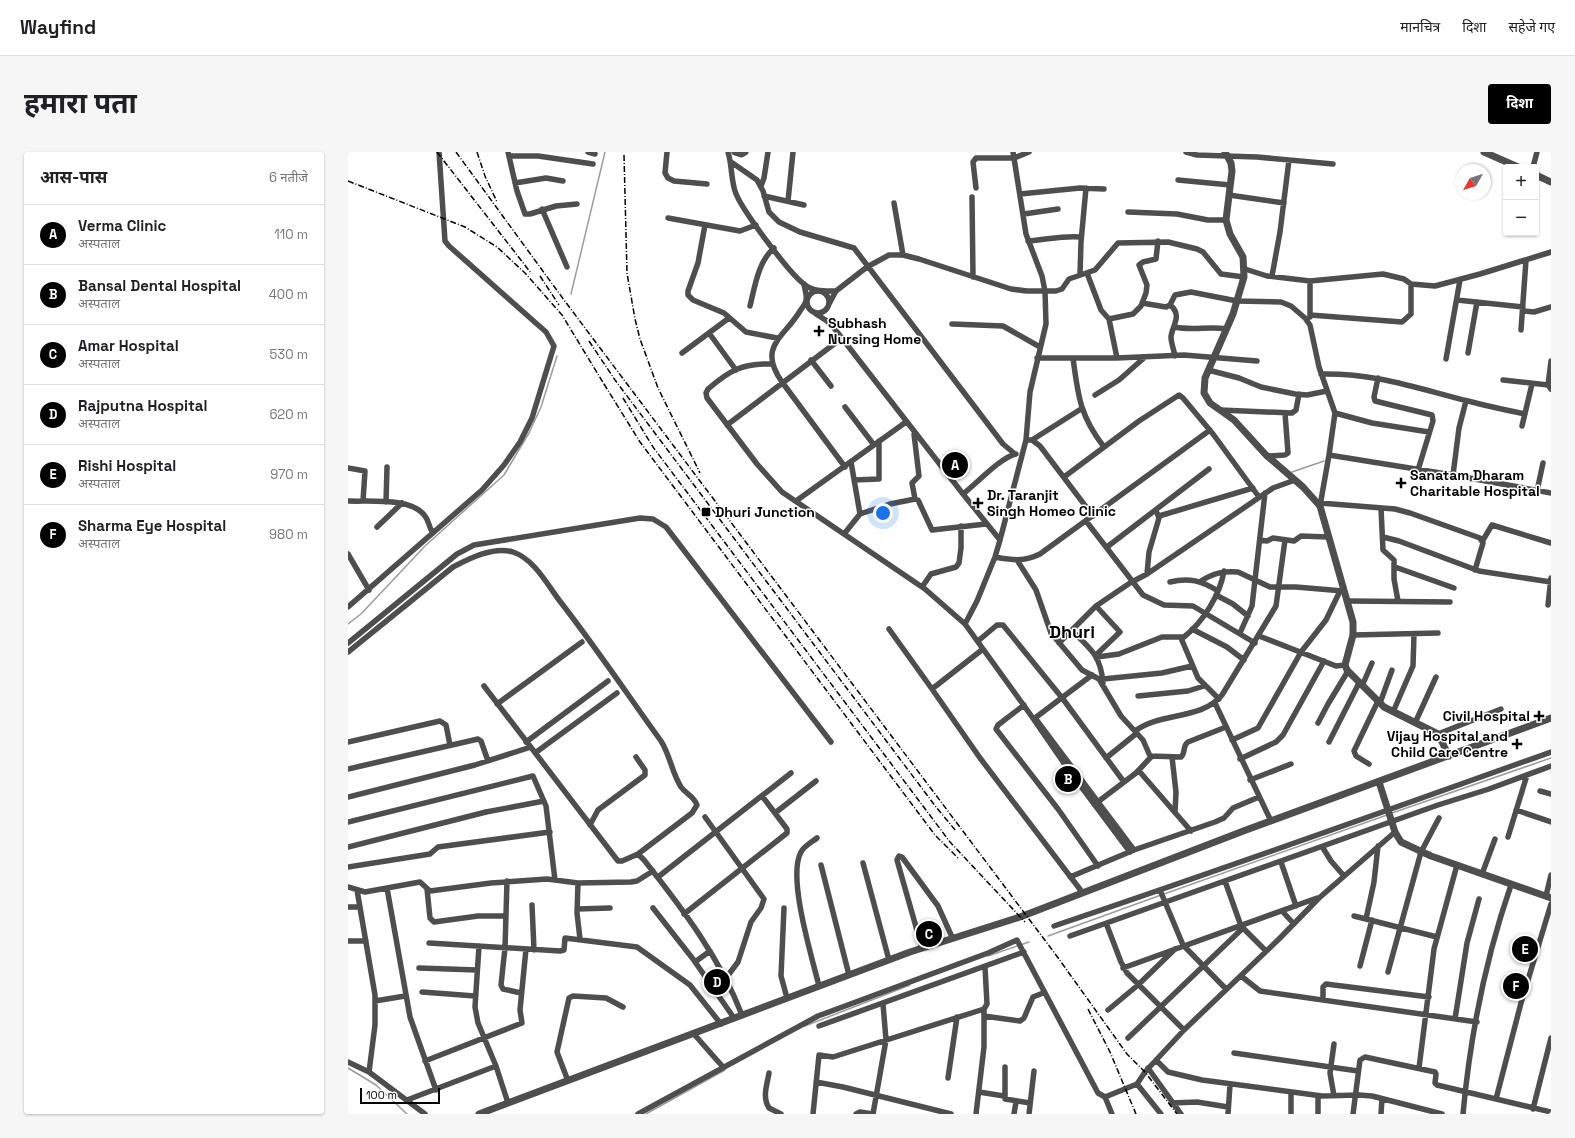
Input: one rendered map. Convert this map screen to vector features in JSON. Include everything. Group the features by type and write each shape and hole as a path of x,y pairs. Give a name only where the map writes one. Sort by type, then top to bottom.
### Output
{"street":[{"path":"348,607 494,478 520,442 532,418 554,346 552,340 546,332 445,241 440,152"},
{"path":"588,152 595,154"},
{"path":"667,152 665,173 668,178 674,181 707,184"},
{"path":"728,152 731,162 734,190 743,208 804,285 826,294 828,306 827,321"},
{"path":"735,152 741,154 745,152"},
{"path":"760,186 764,178 768,152"},
{"path":"788,201 793,152"},
{"path":"976,188 973,162 976,158 1014,155 1029,152"},
{"path":"1186,152 1197,155 1257,154 1289,160 1333,164"},
{"path":"1484,152 1511,164"},
{"path":"1535,164 1537,152"},
{"path":"577,204 542,209 530,214 525,214 508,154 544,156 593,164"},
{"path":"1227,154 1232,170 1226,220 1230,234 1243,257 1245,269 1237,301 1205,378 1204,393 1210,403 1243,429 1268,456 1320,504 1381,508 1410,513 1482,540"},
{"path":"1014,155 1028,241 1042,276 1045,291 1046,324 1037,358 1029,399 1029,440"},
{"path":"1272,276 1284,203 1289,160"},
{"path":"731,162 753,177 760,186 769,212 779,222 800,232 852,246 1003,444 1018,454"},
{"path":"1539,176 1551,182"},
{"path":"515,183 546,178 563,181"},
{"path":"1178,180 1230,185"},
{"path":"1020,194 1086,188 1104,189"},
{"path":"1080,275 1081,237 1086,188"},
{"path":"1229,195 1284,203"},
{"path":"764,196 804,205"},
{"path":"972,197 973,277"},
{"path":"894,203 903,256"},
{"path":"542,209 567,267"},
{"path":"1024,214 1058,209"},
{"path":"1128,212 1176,214 1208,220 1226,220"},
{"path":"668,218 740,231 756,225"},
{"path":"705,225 698,263 688,295 693,300 724,313 746,332 777,338"},
{"path":"1028,241 1054,239 1065,236 1081,237"},
{"path":"799,313 823,313 836,291 867,267 889,255 903,256 1019,290 1060,291 1069,279 1094,270 1118,243 1158,241 1200,250 1221,274 1244,277"},
{"path":"1109,320 1133,314 1142,303 1147,285 1139,265 1143,262 1156,259 1158,241"},
{"path":"750,306 762,261 774,248"},
{"path":"1245,269 1272,276 1310,281 1384,274 1404,279 1411,284 1435,286 1460,280 1551,252"},
{"path":"1521,330 1526,260"},
{"path":"1087,273 1101,310 1109,320 1117,358"},
{"path":"1446,358 1460,280"},
{"path":"1310,281 1310,325 1321,374 1335,413 1320,504 1343,591 1348,601 1354,622 1347,668 1318,722"},
{"path":"1310,315 1402,322 1411,314 1411,284"},
{"path":"804,285 807,307 827,321 842,338 906,422 1000,540"},
{"path":"836,291 812,292 799,313 777,338 772,356 772,364 782,382 845,467"},
{"path":"1142,303 1166,308 1170,305 1175,294 1185,292 1237,301 1285,304 1298,311 1310,325"},
{"path":"1457,300 1523,309 1534,312 1551,307"},
{"path":"1468,353 1478,302"},
{"path":"1170,305 1174,308 1176,313 1175,327 1171,336 1175,356"},
{"path":"682,352 729,318"},
{"path":"952,324 1003,326 1040,347"},
{"path":"1175,327 1186,329 1211,327 1226,329"},
{"path":"709,333 736,370"},
{"path":"727,425 842,338"},
{"path":"1037,358 1213,356 1257,361"},
{"path":"1095,396 1119,380 1145,357"},
{"path":"1073,358 1081,409 1090,428 1104,447"},
{"path":"811,360 831,386"},
{"path":"1504,380 1550,387 1551,361"},
{"path":"772,364 754,364 736,370 712,386 706,393 710,403 776,487 935,596 965,624 1068,769 1132,852"},
{"path":"1208,370 1239,378 1261,387 1299,394 1307,395 1327,391"},
{"path":"1321,374 1344,374 1391,380 1466,401 1525,414"},
{"path":"1378,378 1374,397 1375,401 1430,413 1433,418 1418,470"},
{"path":"1522,426 1532,384"},
{"path":"1220,410 1292,413 1296,410 1299,394"},
{"path":"1064,477 1177,395 1183,398 1210,430 1259,497"},
{"path":"1453,475 1458,434 1466,401"},
{"path":"845,407 874,445"},
{"path":"963,494 998,465 1018,454 1029,440 1081,409"},
{"path":"1268,456 1285,455 1288,453 1285,413"},
{"path":"1335,413 1372,424 1429,432"},
{"path":"796,502 906,422"},
{"path":"995,557 1026,560 1040,554 1210,430"},
{"path":"914,432 919,476 912,483 915,499"},
{"path":"1029,440 1040,446 1093,516"},
{"path":"854,480 879,479 881,470 880,441"},
{"path":"965,624 975,606 995,557 1018,454"},
{"path":"1329,455 1453,475 1551,493"},
{"path":"851,462 860,514"},
{"path":"1537,491 1543,463"},
{"path":"386,502 387,467"},
{"path":"348,468 365,471 363,501"},
{"path":"1107,547 1157,513 1210,469"},
{"path":"1059,643 1096,606 1133,581 1147,574 1279,484 1295,480"},
{"path":"1157,513 1253,488"},
{"path":"1240,634 1252,606 1265,493"},
{"path":"844,534 860,514 890,504 915,499 920,502 932,530 986,524"},
{"path":"348,501 402,503 416,508 422,513 432,533"},
{"path":"377,527 402,503"},
{"path":"1381,508 1383,550 1393,557 1395,567 1394,579 1398,601"},
{"path":"1147,574 1149,552 1157,513"},
{"path":"348,643 457,554 474,545 633,519 653,519 666,527 831,742"},
{"path":"1086,521 1145,597 1164,605 1190,605 1255,643"},
{"path":"1475,570 1482,540 1492,525 1551,543"},
{"path":"922,587 931,574 956,567 959,563 961,526"},
{"path":"1260,540 1267,541 1273,538 1296,541 1301,536 1328,537"},
{"path":"1383,537 1399,541 1475,570 1551,580 1548,605"},
{"path":"1106,758 1144,726 1161,720 1205,710 1217,701 1255,643 1276,606 1285,540"},
{"path":"348,652 453,567 465,560 493,551 508,551 515,553 528,561 581,628 661,741 668,752 681,787 696,800 697,805 692,812 638,854 620,862 484,686"},
{"path":"348,554 350,564 369,590"},
{"path":"1018,560 1036,590 1048,628 1082,670 1103,682 1192,666"},
{"path":"1395,567 1454,588"},
{"path":"1201,581 1217,572 1224,571 1238,572 1270,587 1296,587 1343,591"},
{"path":"1096,656 1119,654 1162,638 1181,638 1192,629 1205,614 1217,593 1224,571"},
{"path":"1170,582 1187,579 1201,581 1248,616"},
{"path":"1232,740 1258,728 1301,652 1326,620 1343,591"},
{"path":"1348,601 1450,602"},
{"path":"1096,606 1120,632 1096,656"},
{"path":"978,641 997,625 1003,625 1063,699 1124,782"},
{"path":"889,629 980,758 1082,892"},
{"path":"1192,629 1227,647 1244,660"},
{"path":"1072,631 1096,656 1103,682 1121,716 1136,732 1152,757"},
{"path":"1353,635 1438,633"},
{"path":"1393,712 1413,666 1414,634"},
{"path":"1259,636 1338,667 1347,668 1360,685 1379,702 1393,712 1438,734 1449,756"},
{"path":"1181,638 1198,678 1217,701 1226,727 1240,759 1271,822"},
{"path":"497,704 582,642"},
{"path":"932,689 984,649"},
{"path":"1240,759 1276,742 1283,735 1324,661"},
{"path":"1329,742 1372,662"},
{"path":"1369,764 1356,756 1354,751 1379,702 1392,670"},
{"path":"1035,718 1063,699 1092,675"},
{"path":"1415,723 1436,677"},
{"path":"526,742 608,681"},
{"path":"1138,696 1188,691 1204,686"},
{"path":"535,753 617,693"},
{"path":"1024,705 998,724 996,729 1058,809 1098,866"},
{"path":"1438,734 1501,709"},
{"path":"1030,714 1035,718 1099,801 1132,852"},
{"path":"479,1114 694,1032 720,1024 952,937 1020,917 1082,892 1551,718"},
{"path":"348,742 440,721 446,724 450,745"},
{"path":"1099,801 1139,770 1152,757 1172,758 1183,756 1184,746 1188,742 1226,727"},
{"path":"348,769 478,739 488,761"},
{"path":"348,796 488,761 531,747"},
{"path":"1070,936 1163,901 1323,848 1390,815 1551,752"},
{"path":"590,825 598,810 645,775 645,770 636,757"},
{"path":"1172,758 1176,792 1175,812"},
{"path":"1250,780 1291,764"},
{"path":"1054,926 1160,892 1320,835 1527,775 1551,766"},
{"path":"1139,770 1191,830"},
{"path":"658,877 792,773"},
{"path":"348,822 492,787 531,775 535,778 544,801 550,832 555,880"},
{"path":"1508,837 1527,775"},
{"path":"775,813 816,780"},
{"path":"1379,782 1395,832 1401,842 1421,852 1548,897 1551,877"},
{"path":"1540,791 1551,794"},
{"path":"684,914 787,833 787,829 762,796"},
{"path":"1070,877 1132,852 1220,820 1233,808 1259,797"},
{"path":"348,847 486,812 544,801"},
{"path":"1516,810 1551,822"},
{"path":"705,818 764,899 761,908 751,922 738,962 726,978"},
{"path":"1388,972 1421,852 1439,818"},
{"path":"348,867 430,854 438,847 550,832"},
{"path":"1105,1097 1136,1084 1148,1068 1184,1030 1241,976 1319,898 1395,832"},
{"path":"817,838 801,851 797,868 797,882 804,924 819,986"},
{"path":"1482,874 1495,840"},
{"path":"1360,966 1369,919 1378,846"},
{"path":"1323,848 1331,861 1344,876"},
{"path":"638,854 658,877 710,951 726,978 742,1015"},
{"path":"922,948 897,860 900,856 938,906 952,937"},
{"path":"1281,862 1296,906"},
{"path":"863,863 889,960"},
{"path":"821,865 849,975"},
{"path":"1419,1068 1434,949 1457,865"},
{"path":"427,889 433,890 507,881 555,880 578,883 631,882 637,881 653,871"},
{"path":"507,881 502,987 521,993"},
{"path":"1225,881 1242,927 1266,951"},
{"path":"348,887 365,892 420,882 425,885 427,889 430,918 434,922 478,916 506,916"},
{"path":"578,883 577,909 580,939"},
{"path":"1463,1114 1465,1092 1488,961 1511,885"},
{"path":"387,888 405,996 412,1026 436,1090"},
{"path":"357,890 375,1001 375,1025 369,1072"},
{"path":"1160,892 1180,946 1205,966 1226,989"},
{"path":"1123,968 1180,946 1242,927 1319,898"},
{"path":"1455,1019 1467,943 1480,899"},
{"path":"1496,1099 1521,1003 1551,904"},
{"path":"532,905 534,950"},
{"path":"348,907 360,907"},
{"path":"577,909 610,908"},
{"path":"652,908 695,962 734,1018"},
{"path":"784,908 781,976 787,998"},
{"path":"1282,911 1294,924"},
{"path":"1354,916 1437,936"},
{"path":"1106,923 1123,968 1138,985 1184,1030"},
{"path":"1128,1038 1205,966 1242,927"},
{"path":"429,943 563,951 565,938 636,947 690,985 720,1024"},
{"path":"348,942 366,941"},
{"path":"638,1114 818,1016 988,953 1016,941 1019,942 1024,951 1043,992 1098,1093 1105,1097 1112,1114"},
{"path":"479,946 475,996 476,1016 496,1066 508,1103"},
{"path":"1108,1010 1138,985 1180,946"},
{"path":"425,1061 522,1023 520,1010 526,949"},
{"path":"695,962 710,951"},
{"path":"819,1026 986,967 1024,951"},
{"path":"976,1114 984,1046 984,1009 987,1004 986,967"},
{"path":"419,968 477,970"},
{"path":"1241,976 1260,991 1477,1022"},
{"path":"1323,1000 1323,986 1326,984 1428,997"},
{"path":"422,992 475,996"},
{"path":"984,1016 1020,1021 1024,1018 1033,996 1043,992"},
{"path":"375,1001 405,996"},
{"path":"568,1081 557,1052 569,998 573,996 606,998 624,1007"},
{"path":"856,1114 860,1112 873,1114 886,1040 883,1004"},
{"path":"813,1114 819,1055 833,1057 984,1009"},
{"path":"948,1078 957,1017"},
{"path":"694,1032 723,1067"},
{"path":"1533,1109 1551,1038"},
{"path":"1334,1044 1331,1066 1334,1096"},
{"path":"1234,1053 1358,1071"},
{"path":"1353,1114 1354,1095 1360,1060 1365,1057 1435,1072 1436,1085 1551,1112"},
{"path":"1156,1060 1171,1073 1230,1085 1318,1096 1354,1095 1382,1099 1442,1114"},
{"path":"348,1062 369,1072 425,1114"},
{"path":"407,1100 496,1066"},
{"path":"1005,1067 1004,1096 1006,1101 1030,1103"},
{"path":"1148,1068 1181,1114"},
{"path":"1029,1114 1034,1071"},
{"path":"769,1073 765,1092 766,1101 769,1108 781,1114"},
{"path":"816,1082 951,1114"},
{"path":"1136,1084 1160,1114"},
{"path":"1228,1114 1230,1085"},
{"path":"979,1092 1004,1096"},
{"path":"1291,1093 1291,1114"},
{"path":"1318,1096 1318,1114"},
{"path":"1382,1099 1382,1114"},
{"path":"1014,1114 1016,1102"},
{"path":"1172,1103 1197,1102 1228,1107"},
{"path":"1412,1114 1413,1107"},
{"path":"923,1114 925,1108"}],"waterway":[{"path":"571,294 605,152"},
{"path":"348,624 361,614 425,546 504,475 529,433 541,407 557,356"},
{"path":"1292,472 1324,461"},
{"path":"1432,474 1471,481"},
{"path":"1392,813 1551,758"},
{"path":"1164,894 1387,815"},
{"path":"1048,936 1161,895"},
{"path":"988,956 1029,942"},
{"path":"805,1026 910,985"},
{"path":"348,1068 376,1085 407,1114"},
{"path":"646,1114 725,1070"}],"railway":[{"path":"437,152 531,273"},
{"path":"456,152 564,300 1056,955 1127,1054 1145,1072 1177,1114"},
{"path":"477,152 485,176 497,202"},
{"path":"624,155 627,273 635,319 640,339 658,388 700,473"},
{"path":"348,181 465,227 497,247 525,273 562,315 607,389"},
{"path":"540,276 559,305"},
{"path":"589,341 615,380 936,807 956,831"},
{"path":"604,384 640,442 935,835 958,858"},
{"path":"623,398 653,447 950,842 1025,922"},
{"path":"1088,1009 1110,1052 1136,1114"}],"place":[{"name":"Subhash Nursing Home","path":"819,331"},
{"name":"Verma Clinic","path":"955,465"},
{"name":"Sanatam Dharam Charitable Hospital","path":"1401,483"},
{"name":"Dr. Taranjit Singh Homeo Clinic","path":"978,503"},
{"name":"Dhuri Junction","path":"706,512"},
{"name":"Civil Hospital","path":"1539,716"},
{"name":"Vijay Hospital and Child Care Centre","path":"1517,744"},
{"name":"Bansal Dental Hospital","path":"1068,779"},
{"name":"Amar Hospital","path":"929,934"},
{"name":"Rishi Hospital","path":"1525,949"},
{"name":"Rajputna Hospital","path":"717,982"},
{"name":"Sharma Eye Hospital","path":"1516,986"}],"district":[{"name":"Dhuri","path":"1072,631"}]}
